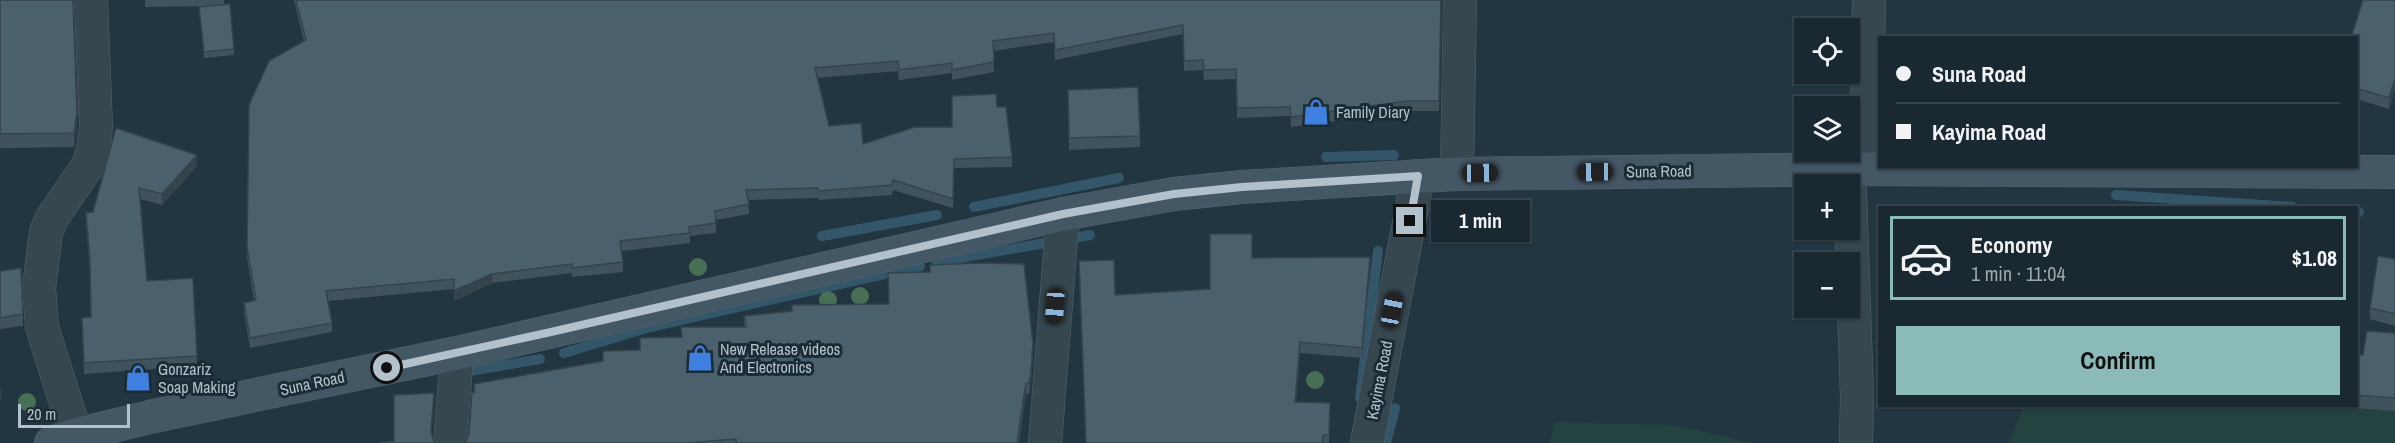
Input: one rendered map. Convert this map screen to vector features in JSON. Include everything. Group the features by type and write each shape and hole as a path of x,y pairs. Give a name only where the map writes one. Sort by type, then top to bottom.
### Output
{"street":[{"path":"63,439 42,327 39,288 46,232 52,218 89,164 93,149 96,127 91,0"},
{"path":"1457,174 1460,0"},
{"path":"1853,174 1869,0"},
{"name":"Suna Road","path":"1860,178 2395,172"},
{"name":"Suna Road","path":"63,439 154,416 457,353 1063,214 1174,194 1231,188 1457,174 1794,177"},
{"name":"Kayima Road","path":"1366,443 1418,176"},
{"path":"1045,443 1063,214"},
{"path":"1854,240 1856,443"},
{"path":"450,443 457,353"}],"green space":[{"path":"2395,402 2395,443 2009,443 2023,407 2358,407 2358,405"},
{"path":"1554,422 1675,425 1752,443 1550,443"}],"building":[{"path":"0,0 73,0 77,112 74,133 0,134"},
{"path":"296,0 1441,0 1439,101 1408,101 1291,117 1290,107 1237,108 1236,69 1204,70 1203,60 1184,61 1183,25 1055,50 1054,33 993,41 994,62 952,70 952,63 899,70 898,61 815,68 829,126 861,123 863,144 915,127 952,127 952,96 996,94 997,107 1006,107 1012,157 954,159 953,199 893,180 892,185 819,191 818,188 746,190 749,204 715,211 716,223 689,227 690,233 620,241 623,262 572,268 572,264 492,274 454,291 454,279 326,291 332,323 250,338 244,303 256,300 247,247 249,105 269,61 306,40"},
{"path":"2363,0 2395,0 2395,79 2389,98 2358,89 2358,36 2352,36"},
{"path":"230,4 234,49 204,52 199,7"},
{"path":"1138,87 1140,136 1069,138 1068,90"},
{"path":"116,128 197,155 162,194 139,188 147,281 193,278 197,356 84,363 82,318 91,317 86,213 93,212"},
{"path":"1210,234 1252,234 1252,258 1370,257 1362,348 1300,342 1295,402 1330,403 1329,435 1323,435 1322,443 1086,443 1079,261 1114,260 1115,295 1210,289"},
{"path":"2378,256 2395,259 2395,314 2370,308"},
{"path":"1024,264 1033,344 1031,372 1029,383 1026,383 1017,443 736,443 736,439 686,443 465,443 469,434 474,384 603,361 603,351 640,350 640,338 682,337 681,327 746,327 744,316 792,311 792,305 889,304 888,273 930,272 930,265"},
{"path":"21,268 23,314 0,318 0,271"},
{"path":"2367,331 2395,333 2395,398 2358,395 2358,355 2363,355"},
{"path":"434,393 431,431 436,443 379,443 394,441 394,395"}],"waterway":[{"path":"1326,157 1394,155"},
{"path":"974,207 1119,178"},
{"path":"2116,195 2278,206"},
{"path":"822,236 937,215"},
{"path":"937,262 1090,235"},
{"path":"1360,398 1378,251"},
{"path":"564,353 650,327 920,266"},
{"path":"458,373 540,359"},
{"path":"1386,443 1395,408"}],"place":[{"name":"Family Diary","path":"1316,112"},
{"name":"New Release videos And Electronics","path":"700,358"},
{"name":"Gonzariz Soap Making","path":"138,378"}],"route":[{"path":"387,368 1063,214 1174,194 1242,187 1418,176 1410,221"}]}
